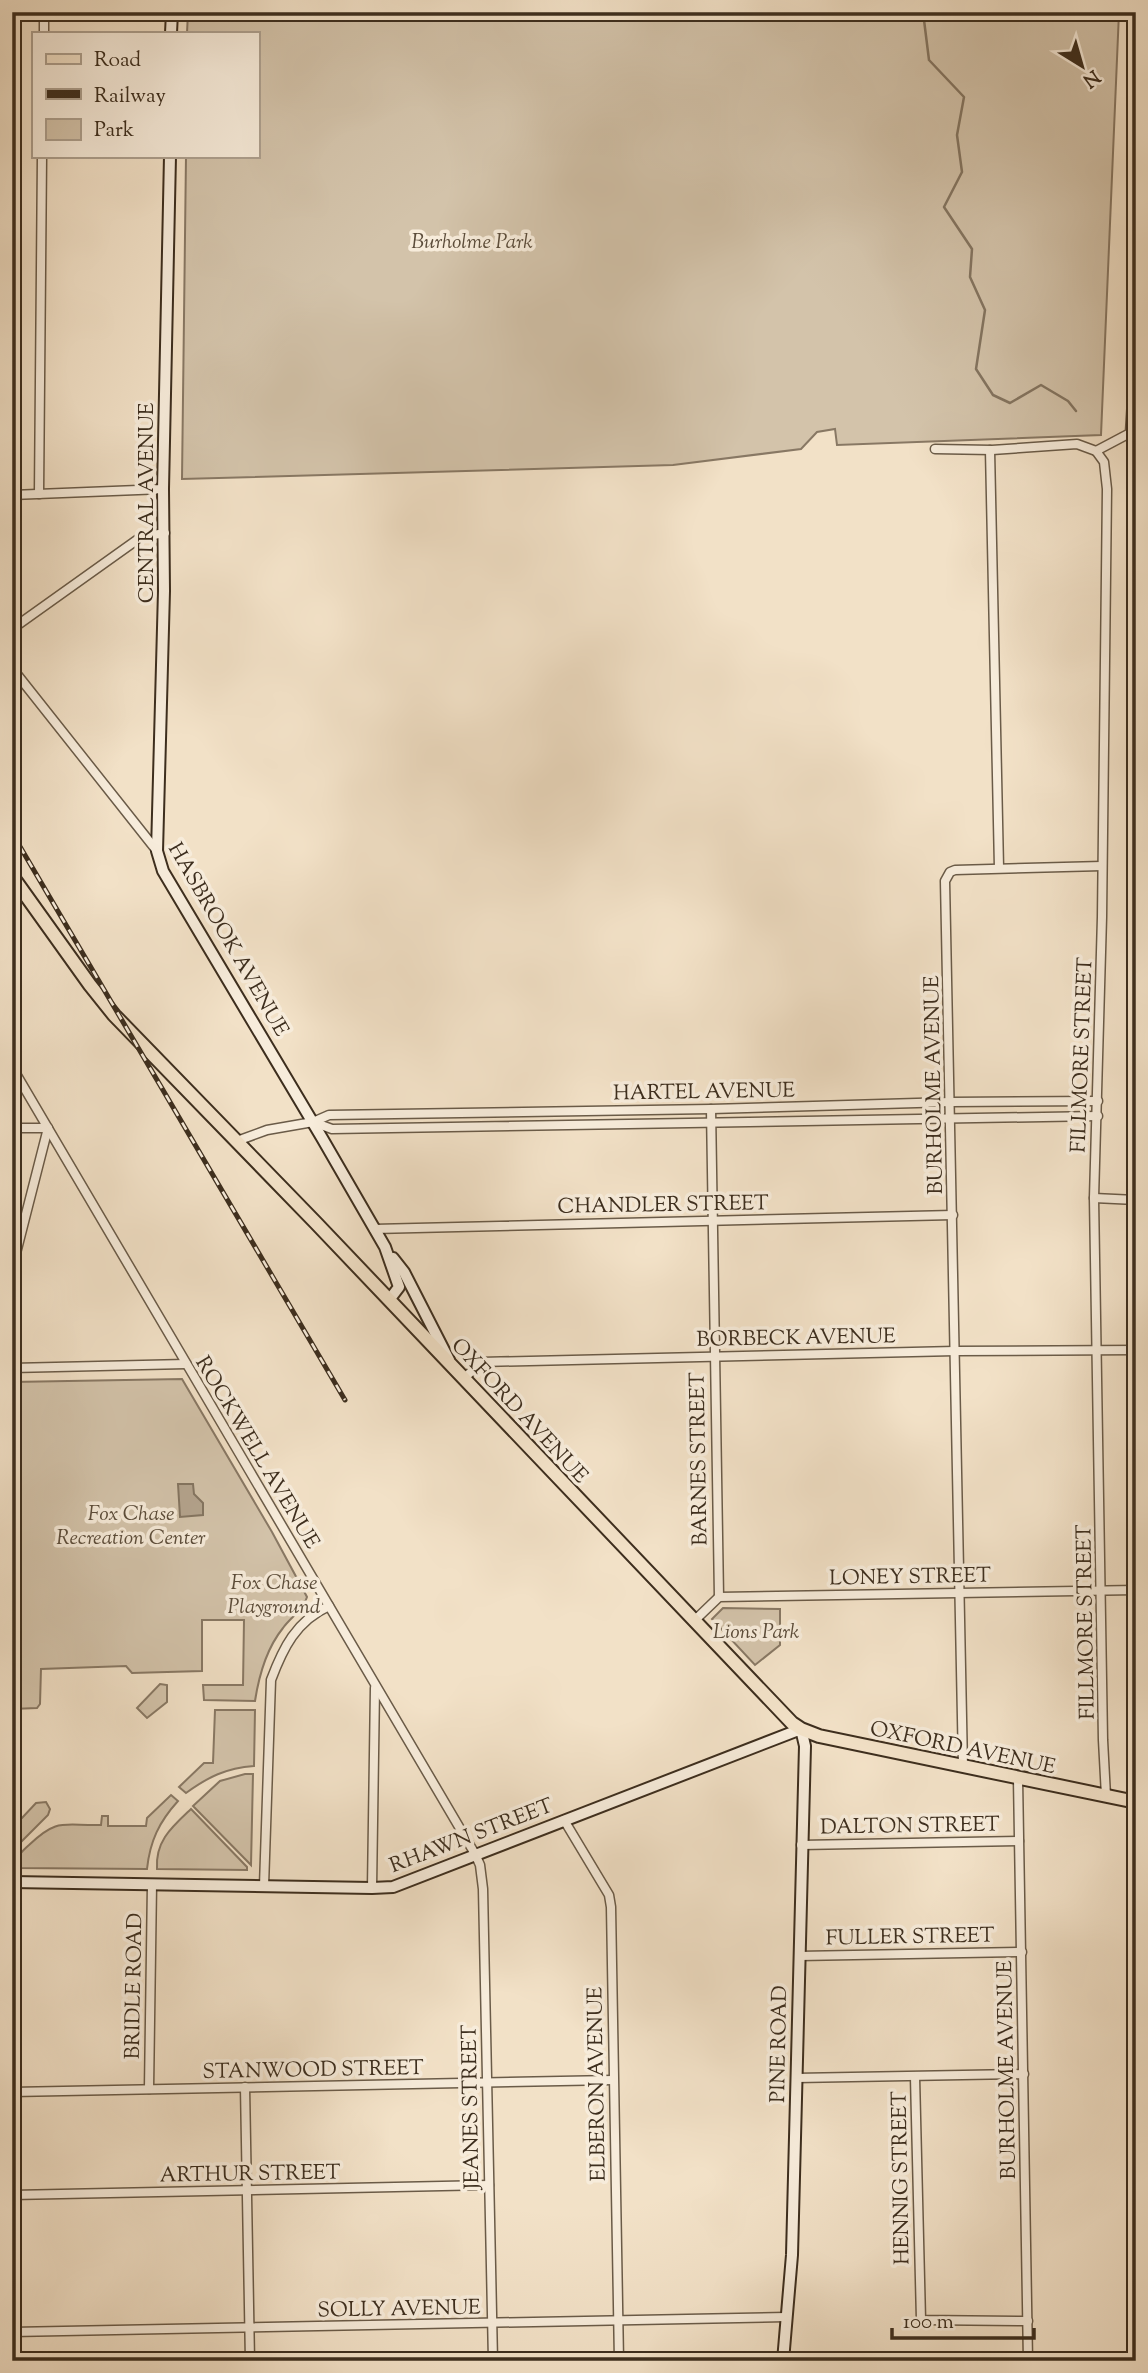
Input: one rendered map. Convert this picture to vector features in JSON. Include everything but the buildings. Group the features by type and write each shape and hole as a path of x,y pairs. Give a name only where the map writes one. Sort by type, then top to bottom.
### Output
{"main road":[{"path":"172,12 172,32"},
{"name":"CENTRAL AVENUE","path":"157,850 170,158"},
{"name":"HASBROOK AVENUE","path":"157,850 163,871 374,1229 404,1272 452,1366"},
{"name":"OXFORD AVENUE","path":"12,876 102,1002 800,1729 819,1736 1136,1802"},
{"name":"HASBROOK AVENUE","path":"385,1247 398,1287 389,1300"},
{"name":"RHAWN STREET","path":"12,1882 372,1888 393,1886 800,1729"},
{"name":"PINE ROAD","path":"783,2361 794,2223 805,1746 800,1729"}],"street":[{"path":"44,12 44,32"},
{"path":"39,494 42,158"},
{"path":"935,449 990,450 1077,444 1096,451 1133,434 1136,336"},
{"path":"990,450 999,868"},
{"name":"FILLMORE STREET","path":"1096,451 1104,462 1107,489 1098,1116 1094,1198 1106,1796"},
{"path":"12,495 163,489"},
{"path":"12,629 141,537 165,533"},
{"name":"HASBROOK AVENUE","path":"12,668 157,850"},
{"name":"BURHOLME AVENUE","path":"963,1767 946,881 950,872 955,870 1102,866"},
{"name":"ROCKWELL AVENUE","path":"12,1067 475,1854"},
{"name":"HARTEL AVENUE","path":"237,1141 267,1130 313,1122 328,1115 1098,1101"},
{"name":"BARNES STREET","path":"711,1109 719,1597"},
{"name":"HARTEL AVENUE","path":"313,1122 332,1129 1098,1116"},
{"path":"12,1128 48,1128 14,1250 12,1269"},
{"path":"1094,1198 1136,1200"},
{"name":"CHANDLER STREET","path":"374,1229 953,1215"},
{"name":"BORBECK AVENUE","path":"463,1379 482,1362 1136,1349"},
{"path":"12,1368 186,1364"},
{"name":"LONEY STREET","path":"719,1597 1136,1590"},
{"path":"694,1621 719,1597"},
{"path":"264,1886 271,1680 283,1649 295,1632 309,1617 329,1606"},
{"path":"372,1888 375,1686"},
{"name":"BURHOLME AVENUE","path":"1018,1779 1028,2361"},
{"name":"ELBERON AVENUE","path":"564,1820 609,1895 611,1906 619,2361"},
{"name":"DALTON STREET","path":"801,1845 1019,1841"},
{"name":"JEANES STREET","path":"475,1854 480,1865 483,1889 493,2361"},
{"name":"BRIDLE ROAD","path":"149,2089 152,1884"},
{"name":"FULLER STREET","path":"799,1956 1022,1952"},
{"path":"796,2078 1024,2074"},
{"name":"HENNIG STREET","path":"915,2077 920,2320 1028,2320"},
{"name":"STANWOOD STREET","path":"12,2092 613,2080"},
{"path":"245,2087 250,2361"},
{"name":"ARTHUR STREET","path":"12,2195 489,2185"},
{"name":"SOLLY AVENUE","path":"12,2332 786,2317"}],"green space":[{"name":"Burholme Park","path":"188,12 1119,12 1101,435 837,445 835,429 817,432 801,449 673,465 182,479 186,158 259,158 259,32 187,32"},
{"name":"Fox Chase Recreation Center","path":"182,1379 307,1597 303,1606 277,1636 268,1653 255,1701 204,1700 203,1685 243,1685 244,1620 202,1620 202,1671 132,1673 126,1666 41,1669 40,1704 37,1708 12,1709 12,1382"},
{"name":"Lions Park","path":"723,1608 780,1609 780,1645 755,1665 712,1619"},
{"path":"160,1684 167,1685 167,1702 147,1718 137,1708"},
{"path":"215,1710 255,1710 254,1766 218,1774 186,1793 179,1787 204,1763 213,1763"},
{"path":"253,1774 251,1865 193,1806 220,1781"},
{"path":"171,1795 178,1801 156,1832 147,1869 16,1868 18,1858 24,1850 47,1830 70,1824 101,1825 102,1816 108,1816 108,1826 146,1826 147,1818"},
{"path":"46,1802 50,1809 48,1815 12,1851 12,1818 22,1818 36,1803"},
{"path":"191,1809 247,1870 157,1869 162,1842"}],"shaded area":[{"path":"178,1484 193,1484 194,1494 203,1503 203,1515 180,1517"}],"waterway":[{"path":"923,12 929,60 964,97 957,135 962,172 944,207 972,249 970,277 985,310 976,369 993,395 1010,403 1041,385 1068,401 1076,411"}],"railway":[{"path":"12,833 345,1400"}],"park label":[{"name":"Fox Chase Playground","path":"274,1594"}]}
